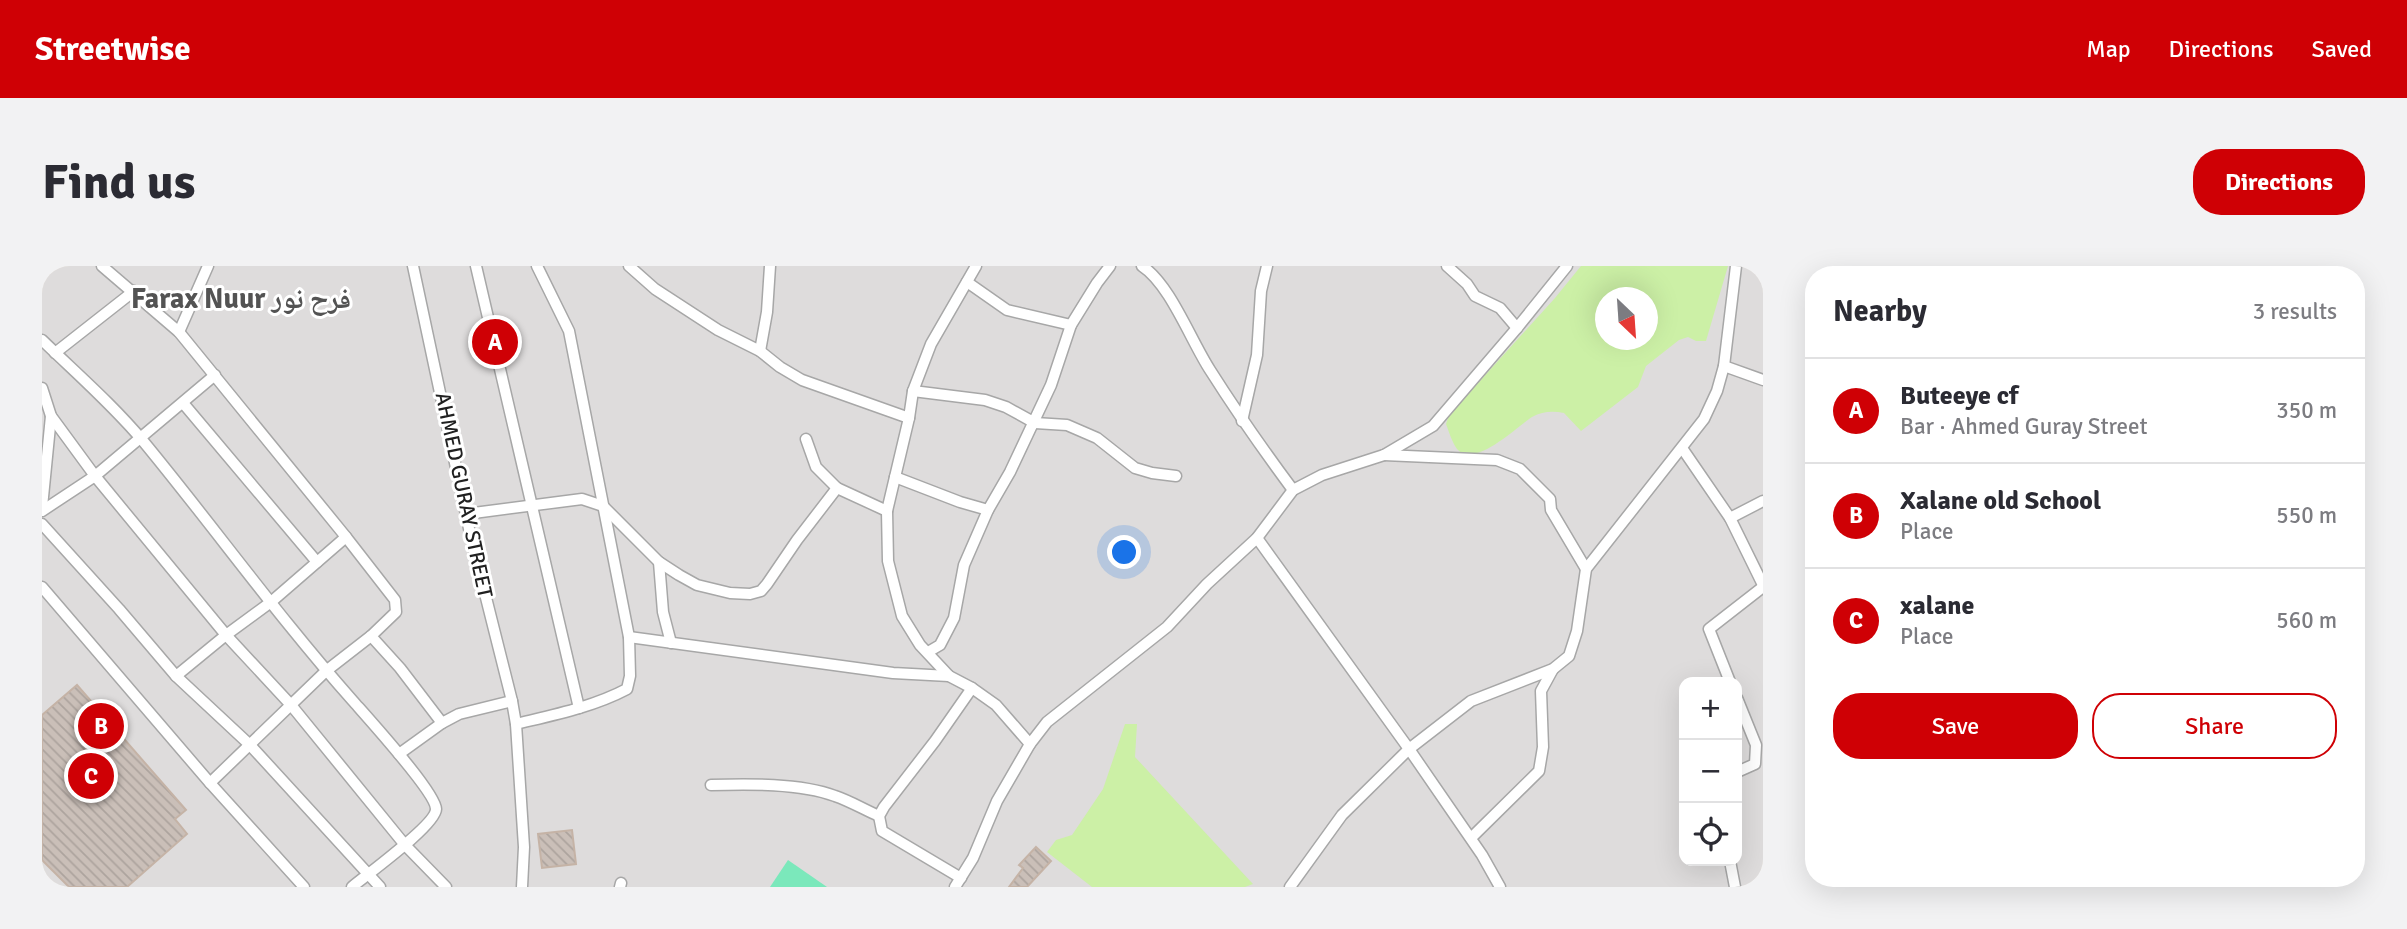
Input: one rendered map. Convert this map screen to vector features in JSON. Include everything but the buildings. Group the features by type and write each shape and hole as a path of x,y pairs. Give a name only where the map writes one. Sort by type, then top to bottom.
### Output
{"street":[{"path":"102,266 179,332 395,600 396,612 371,636 326,671 210,783"},
{"path":"179,332 208,266"},
{"name":"AHMED GURAY STREET","path":"413,266 466,514 512,701 516,724 524,847 522,887"},
{"path":"476,266 579,708"},
{"path":"516,724 579,708 627,689 630,676 629,637 569,331 537,266"},
{"path":"629,266 655,289 718,330 760,351 802,380 909,418"},
{"path":"760,351 767,312 770,266"},
{"path":"976,266 931,344 913,391 887,511 888,561 902,617 920,645 949,676 996,705 1030,744"},
{"path":"928,652 940,645 954,618 964,565 988,510 1035,423 1071,325 1110,266"},
{"path":"1142,266 1149,270 1170,299 1207,366 1242,421 1293,490"},
{"path":"1242,421 1258,355 1261,291 1267,266"},
{"path":"1447,266 1467,284 1475,296 1500,308 1517,328"},
{"path":"972,688 879,816 882,831 958,883 997,801 1030,744 1047,722 1167,627 1207,584 1257,538 1293,490 1322,475 1384,455 1433,426 1567,266"},
{"path":"1290,887 1342,815 1409,749 1471,701 1553,669 1569,656 1577,631 1586,569 1704,419 1717,391 1724,366 1736,266"},
{"path":"967,282 1007,310 1071,325"},
{"path":"55,353 134,291"},
{"path":"42,340 142,439 326,671 400,754 436,807 435,816 405,845 352,887"},
{"path":"1724,366 1762,379"},
{"path":"42,509 95,476 215,375"},
{"path":"42,388 51,416 95,476 226,635 291,705 405,845 446,887"},
{"path":"913,391 985,400 1006,407 1035,423 1067,425 1097,438 1135,468 1176,476"},
{"path":"183,403 317,562"},
{"path":"42,509 51,416"},
{"path":"806,439 816,467 837,488 887,511"},
{"path":"1682,447 1730,518 1763,586 1709,629 1728,677"},
{"path":"1384,455 1497,460 1520,469 1550,499 1551,510 1586,569"},
{"path":"895,477 988,510"},
{"path":"466,514 582,499 603,506 659,562 698,585 730,593 750,594 761,591 837,488"},
{"path":"1730,518 1763,501"},
{"path":"42,518 42,524 120,609 176,676 250,745 380,887"},
{"path":"176,676 271,602 346,537"},
{"path":"1257,538 1471,838 1500,887"},
{"path":"659,562 663,612 671,643"},
{"path":"42,587 210,783 304,887"},
{"path":"371,636 400,668 442,723"},
{"path":"629,637 893,673 949,676"},
{"path":"1471,838 1539,771 1543,747 1541,691 1553,669"},
{"path":"400,754 442,723 471,709 512,701"},
{"path":"1742,710 1756,745 1755,764 1742,770"},
{"path":"711,785 751,784 817,791 879,816"},
{"path":"1731,866 1735,887"}],"shaded area":[{"path":"42,266 1763,266 1763,887 42,887"}],"green space":[{"path":"1581,266 1728,266 1706,341 1696,341 1688,337 1679,340 1646,366 1638,387 1581,431 1564,413 1544,413 1532,417 1485,450 1465,454 1457,449 1451,437 1446,424 1449,415"},
{"path":"1125,724 1137,724 1135,757 1253,884 1245,887 1092,887 1047,852 1056,840 1072,835 1103,789"},
{"path":"788,860 827,887 770,887"}],"place":[{"name":"Buteeye cf","path":"495,342"},
{"name":"Xalane old School","path":"101,726"},
{"name":"xalane","path":"91,776"}],"district":[{"name":"Farax Nuur فرح نور","path":"241,299"}]}
